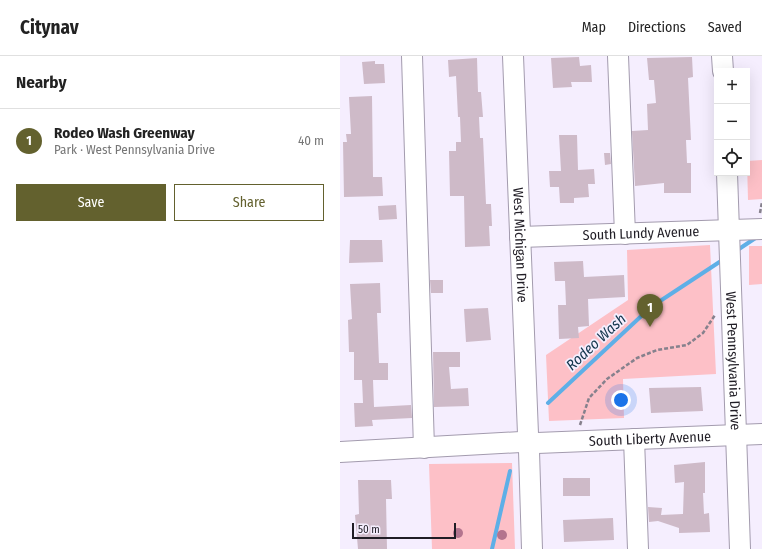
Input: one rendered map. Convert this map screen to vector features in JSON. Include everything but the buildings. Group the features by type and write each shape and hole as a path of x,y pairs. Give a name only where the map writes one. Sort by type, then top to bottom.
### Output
{"street":[{"path":"412,56 424,448"},
{"name":"West Michigan Drive","path":"513,56 532,549"},
{"path":"618,56 624,234"},
{"path":"722,56 723,68"},
{"name":"West Pennsylvania Drive","path":"727,176 740,549"},
{"name":"South Lundy Avenue","path":"520,237 762,229"},
{"name":"South Liberty Avenue","path":"340,452 762,434"},
{"path":"634,439 638,549"}],"path":[{"path":"575,442 589,398 607,379 636,358 658,350 687,345 703,333 731,291"}],"shaded area":[{"path":"762,160 762,199 748,200 747,176 750,176 750,161"},
{"path":"710,245 716,374 623,379 624,418 549,421 546,355 628,300 627,250"},
{"path":"749,246 762,246 762,284 749,285"},
{"path":"512,463 515,549 432,549 429,464"}],"waterway":[{"name":"Rodeo Wash","path":"736,251 757,237"},
{"name":"Rodeo Wash","path":"548,403 651,307 724,259"},
{"name":"Rodeo Wash","path":"492,549 510,471"}],"place":[{"name":"Rodeo Wash Greenway","path":"650,327"}]}
